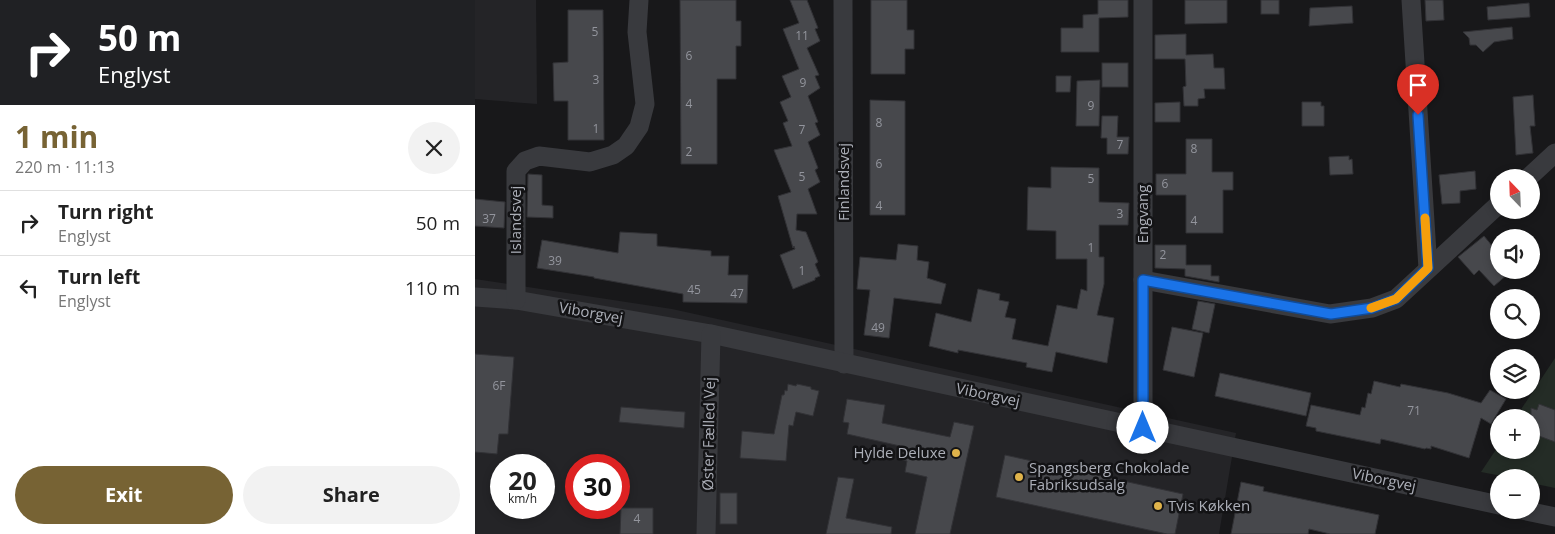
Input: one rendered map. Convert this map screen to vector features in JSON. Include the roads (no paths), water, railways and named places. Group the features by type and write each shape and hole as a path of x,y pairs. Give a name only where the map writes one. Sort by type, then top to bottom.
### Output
{"street":[{"name":"Islandsvej","path":"516,300 516,171 525,161 539,156 590,162 613,155 627,146 639,127 645,104 637,32 639,0"},
{"name":"Finlandsvej","path":"843,0 845,364"},
{"name":"Engvang","path":"1143,0 1143,428"},
{"path":"1411,0 1428,268"},
{"path":"1538,169 1555,153"},
{"path":"1143,280 1331,314 1372,308 1396,299 1490,212"},
{"name":"Viborgvej","path":"475,297 516,300 711,334 1490,503"},
{"name":"Øster Fælled Vej","path":"706,534 711,334"},
{"path":"1540,514 1555,517"}],"place":[{"name":"Hylde Deluxe","path":"956,453"},
{"name":"Spangsberg Chokolade Fabriksudsalg","path":"1019,477"},
{"name":"Tvis Køkken","path":"1158,506"}]}
